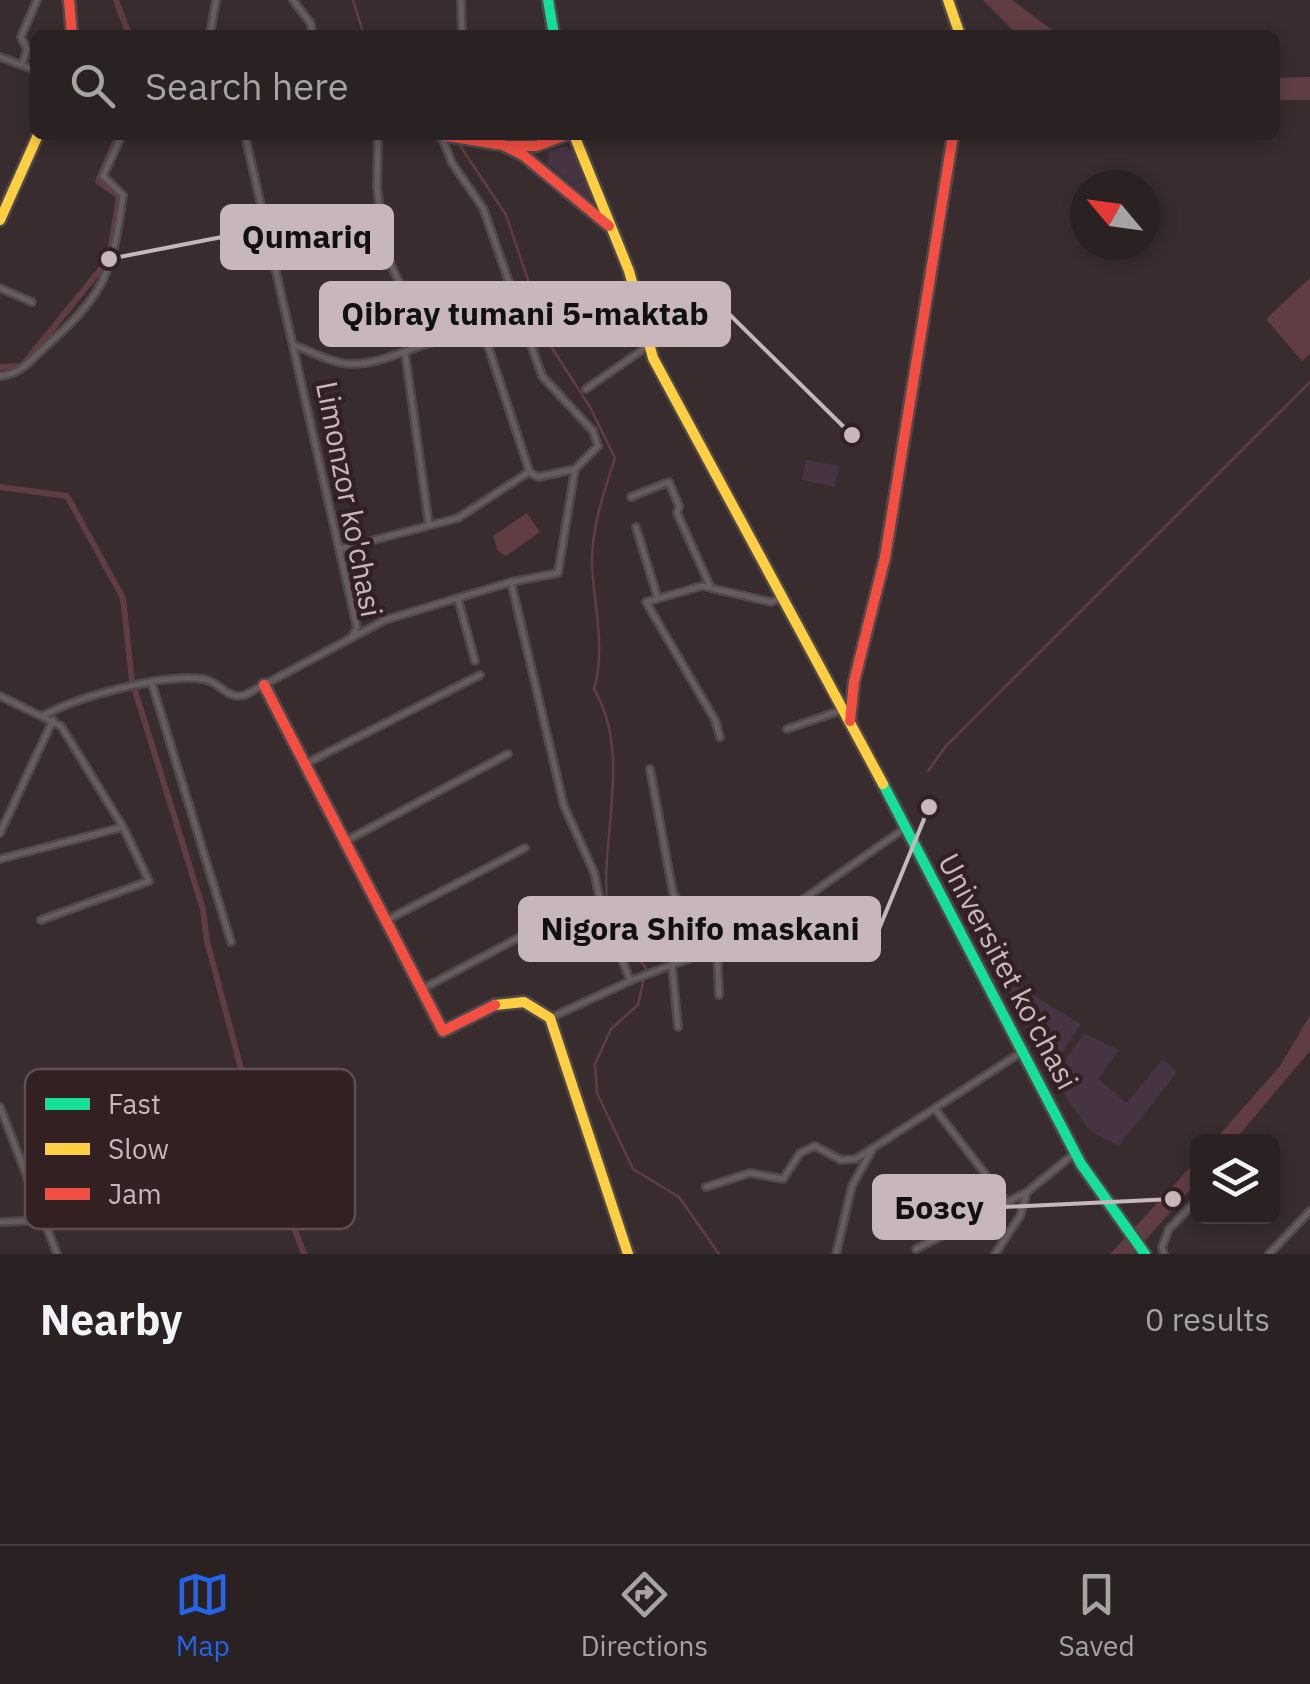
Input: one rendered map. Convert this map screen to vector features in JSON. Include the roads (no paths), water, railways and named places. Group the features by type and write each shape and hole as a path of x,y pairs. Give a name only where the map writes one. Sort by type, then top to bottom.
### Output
{"main road":[{"path":"70,0 72,30"},
{"path":"548,0 553,30"},
{"path":"948,0 958,30"},
{"path":"0,220 36,140"},
{"path":"489,140 545,169 612,229"},
{"path":"504,145 536,146 552,140"},
{"name":"Universitet ko'chasi","path":"576,140 629,271 648,346 1025,1050 1075,1153 1146,1254"},
{"path":"850,724 854,682 885,557 953,140"},
{"path":"834,694 854,682"},
{"path":"264,685 443,1032 519,998 534,1002 550,1018 628,1254"}],"street":[{"path":"22,65 26,49 20,37 37,0"},
{"path":"211,30 216,0"},
{"path":"293,0 312,30"},
{"path":"462,0 462,30"},
{"path":"0,56 30,68"},
{"path":"0,376 24,369 73,326 106,279 122,195 103,176 120,140"},
{"name":"Limonzor ko'chasi","path":"246,140 357,628 350,640"},
{"path":"378,140 377,186 385,254 428,343"},
{"path":"293,345 346,364 370,363 428,343 462,337 488,342 529,472 538,477 575,469 598,446 593,431 542,376 483,208 452,163 445,140"},
{"path":"0,288 32,302"},
{"path":"586,389 648,346"},
{"path":"405,352 429,525"},
{"name":"Limonzor ko'chasi","path":"43,716 139,684 206,679 236,697 385,620 511,582 558,573 575,469"},
{"path":"340,549 458,518 529,472"},
{"path":"631,496 669,482 679,506 677,513 710,586"},
{"path":"636,528 657,596"},
{"path":"511,582 564,806 594,872 632,980"},
{"path":"720,737 705,703 645,606 657,596 710,586 771,602 780,598"},
{"path":"458,599 475,662"},
{"path":"305,764 480,675"},
{"path":"152,684 231,942"},
{"path":"0,696 53,720 123,827 148,881 42,920"},
{"path":"787,730 842,710"},
{"path":"0,833 53,720"},
{"path":"344,842 508,754"},
{"path":"650,769 673,893 713,950 719,995"},
{"path":"0,859 123,827"},
{"path":"550,1018 661,968 752,935 905,828"},
{"path":"385,921 525,848"},
{"path":"422,989 522,936"},
{"path":"672,965 678,1027"},
{"path":"706,1187 750,1173 782,1179 800,1153 814,1146 849,1161 1025,1050"},
{"path":"0,1107 25,1171"},
{"path":"935,1109 1006,1201"},
{"path":"836,1254 852,1186 874,1148"},
{"path":"916,1249 1027,1192 1075,1153"},
{"path":"995,1254 1020,1216 1027,1192"},
{"path":"1164,1254 1162,1248 1169,1228 1190,1207"},
{"path":"1269,1254 1310,1211"},
{"path":"0,1222 25,1221"},
{"path":"48,1229 58,1254"}],"waterway":[{"path":"116,0 127,30"},
{"path":"353,0 362,30"},
{"path":"0,367 22,366 109,259 119,196 98,181 116,140"},
{"path":"457,141 506,215 550,345 590,407 615,458 592,551 599,643 594,689 605,714 613,767 606,875 608,910 646,969 638,1005 611,1029 595,1064 597,1093 633,1169 679,1197 719,1254"},
{"path":"928,771 946,746 1310,382"},
{"path":"0,487 67,496 123,598 132,681 203,909 207,941 241,1069"},
{"path":"295,1229 304,1254"}],"place":[{"name":"Qumariq","path":"109,259"},
{"name":"Qibray tumani 5-maktab","path":"852,435"},
{"name":"Nigora Shifo maskani","path":"929,807"},
{"name":"Бозсу","path":"1173,1199"}]}
